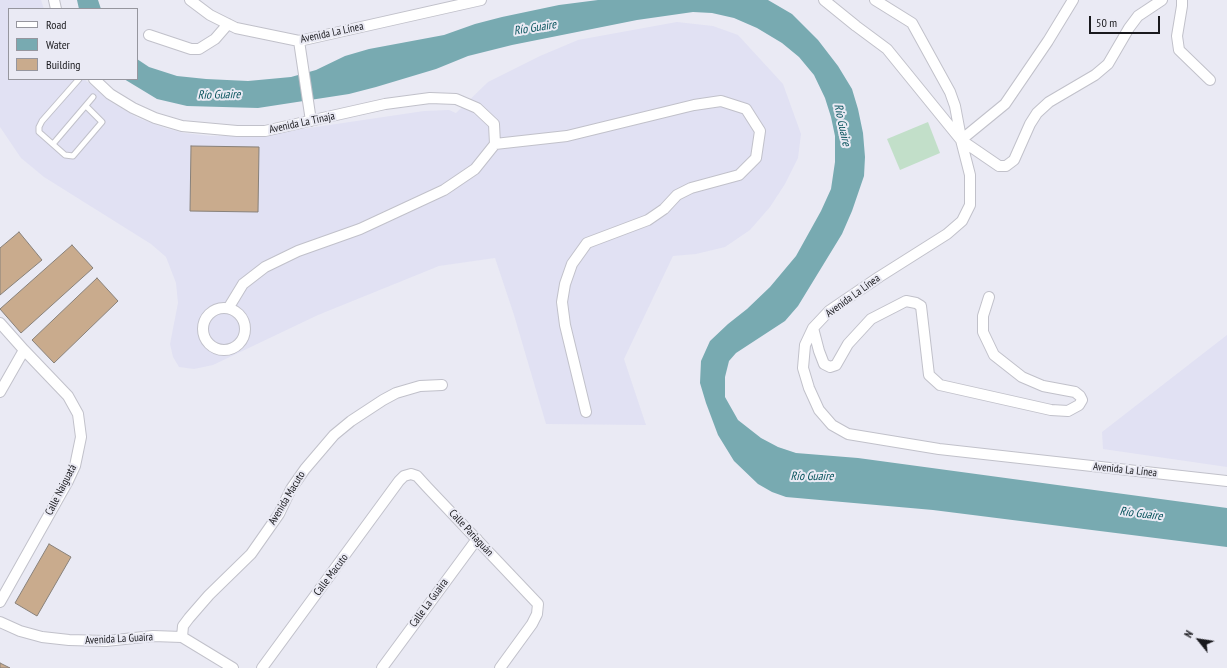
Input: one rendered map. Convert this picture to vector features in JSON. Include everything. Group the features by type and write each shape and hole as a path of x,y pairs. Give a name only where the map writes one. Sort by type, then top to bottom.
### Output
{"street":[{"name":"Avenida La Línea","path":"190,0 210,15 236,28 299,41 481,0"},
{"name":"Avenida La Línea","path":"824,0 888,49 961,140 970,175 970,205 962,221 947,234 879,276 829,311 814,328 805,345 803,368 809,388 819,410 832,425 848,434 939,449 1227,481"},
{"path":"875,0 912,22 950,92 955,106 961,140 999,166 1006,166 1014,160 1030,124 1037,113 1049,102 1095,75 1108,64 1129,28 1138,16 1162,0"},
{"path":"961,140 1005,104 1048,41 1073,0"},
{"path":"1182,0 1177,36 1179,50 1210,80"},
{"path":"149,35 191,49 199,49 215,39 228,24"},
{"path":"299,41 311,121"},
{"name":"Avenida La Tinaja","path":"95,80 110,94 133,108 155,118 182,126 237,131 265,131 384,104 430,98 456,99 477,108 494,124 495,144"},
{"path":"229,308 243,284 265,267 298,251 360,229 444,190 476,169 495,144 567,136 694,105 722,101 746,109 760,131 756,158 739,175 691,188 677,195 664,209 648,220 586,243 572,264 565,284 562,302 565,325 586,412"},
{"path":"814,328 818,351 824,364 830,367 836,365 848,344 871,319 906,301 916,302 921,306 928,375 940,385 1051,410 1068,411 1079,405 1082,400 1075,392 1043,386 1022,377 994,355 983,332 983,316 989,297"},
{"path":"229,308 240,314 246,326 243,340 233,348 219,350 208,343 203,331 206,318 216,309 229,308"},
{"name":"Calle Naiguatá","path":"0,323 68,396 78,414 81,437 75,466 68,481 0,602"},
{"path":"0,392 24,350"},
{"name":"Avenida Macuto","path":"182,637 183,626 189,618 209,595 251,554 279,514 291,489 305,469 334,435 351,421 396,393 420,386 442,384"},
{"name":"Calle Pariaguán","path":"399,481 404,476 411,474 417,476 538,604 537,614 532,624 500,668"},
{"name":"Calle Macuto","path":"262,668 399,481"},
{"name":"Calle La Guaira","path":"382,668 477,539"},
{"name":"Avenida La Guaira","path":"0,622 20,631 42,637 69,640 106,641 153,636 182,637 233,668"}],"lane":[{"path":"78,80 42,120 39,127 39,132 65,155 73,156 102,122 101,119 86,106"},
{"path":"53,144 93,97"}],"shaded area":[{"path":"0,0 41,0 44,8 8,8 8,80 85,80 111,102 138,118 184,133 210,136 245,135 289,131 424,111 449,110 456,113 488,82 540,56 578,40 677,22 713,26 738,35 783,84 801,134 798,158 785,184 770,207 750,230 725,247 696,254 673,256 624,359 646,425 546,424 514,315 495,258 439,266 318,315 213,365 194,369 179,367 173,357 170,344 178,303 176,283 166,257 151,244 44,177 21,158 0,127"},
{"path":"1227,335 1227,467 1103,449 1102,432"}],"green space":[{"path":"928,122 940,153 900,170 887,139"}],"water":[{"path":"77,0 98,0 101,8 79,8"},
{"name":"Río Guaire","path":"598,0 768,0 792,14 818,40 838,66 852,89 863,133 865,157 864,176 852,211 842,234 798,306 785,321 736,353 729,361 725,377 725,397 738,420 761,438 778,447 796,453 858,458 1227,508 1227,547 933,510 786,497 772,492 758,484 734,461 718,435 706,403 700,383 701,361 710,341 770,287 796,256 821,211 831,189 835,162 835,136 825,98 814,75 799,57 782,43 757,28 734,18 712,13 693,12 637,20 512,45 468,56 436,69 349,94 258,108 187,106 157,99 126,80 138,80 138,60 149,67 177,76 248,81 291,77 316,70 345,56 369,49 444,35 475,24 559,5"}],"building":[{"path":"191,146 259,147 258,212 190,211"},
{"path":"19,232 42,260 0,295 0,248"},
{"path":"72,245 93,268 21,333 0,309"},
{"path":"97,278 118,301 54,363 32,340"},
{"path":"49,544 71,557 37,616 15,603"},
{"path":"0,663 10,668 0,668"}]}
